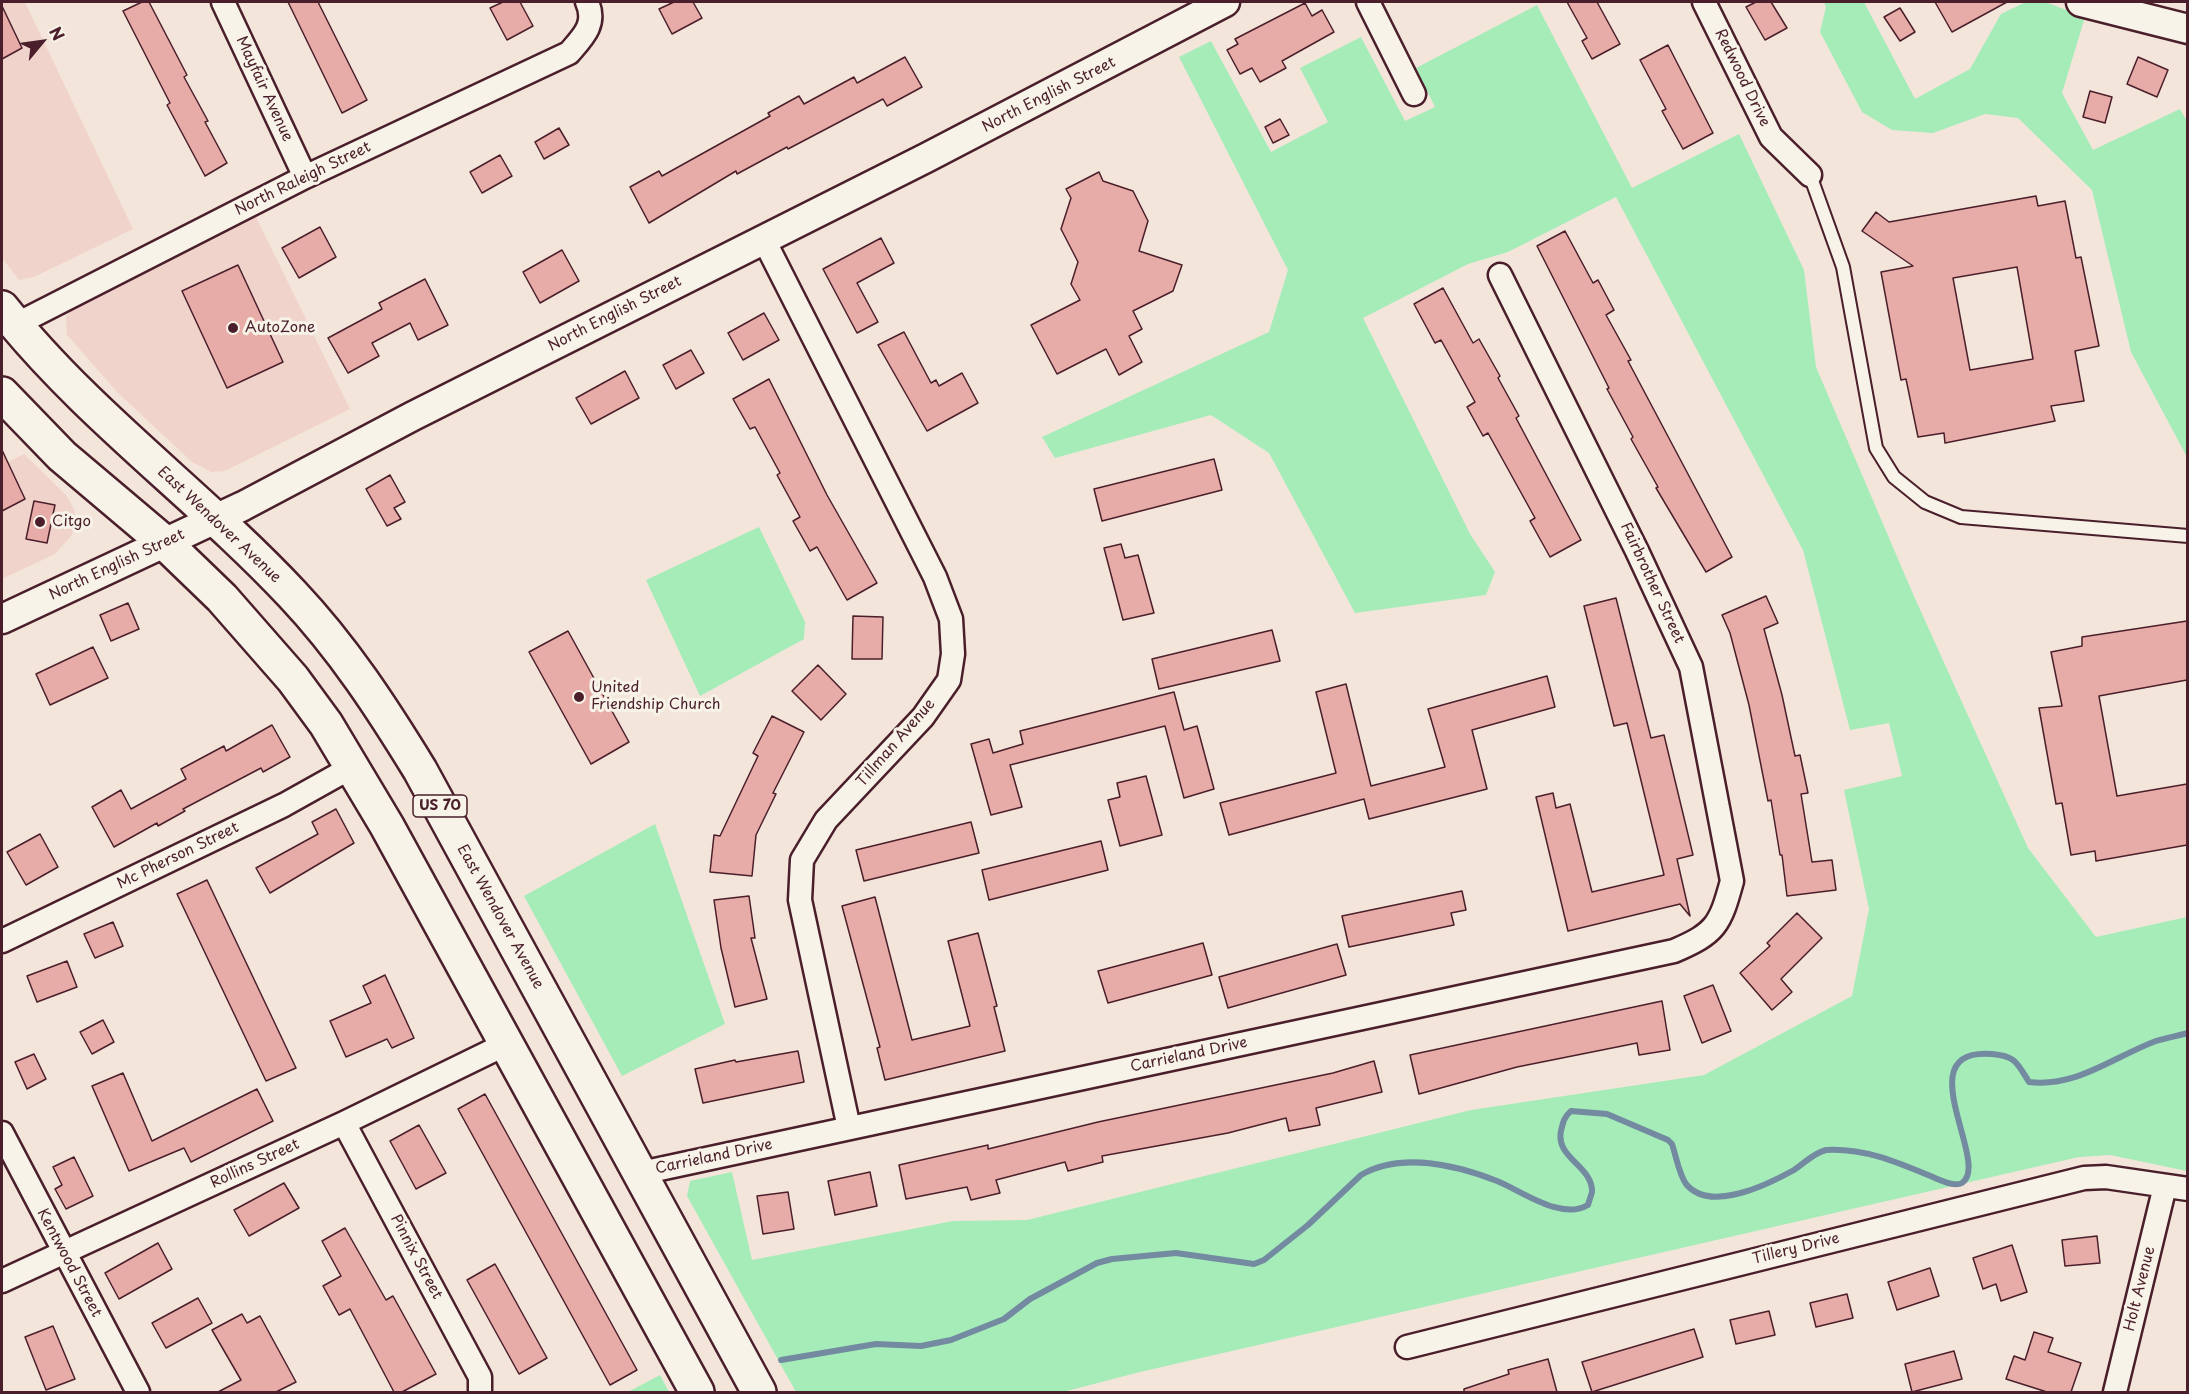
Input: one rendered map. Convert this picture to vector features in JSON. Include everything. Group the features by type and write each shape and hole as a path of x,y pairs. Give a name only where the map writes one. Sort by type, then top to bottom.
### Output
{"highway":[{"name":"East Wendover Avenue","path":"8,316 70,387 215,519 292,594 330,638 390,721 420,770 759,1392"},
{"path":"2,394 62,456 165,543 222,598 260,639 326,724 507,1044 697,1392"}],"street":[{"name":"Mayfair Avenue","path":"223,2 305,177"},
{"name":"North Raleigh Street","path":"8,316 569,53 589,31 591,11 587,2"},
{"name":"North English Street","path":"2,619 215,519 763,238 926,158 1224,2"},
{"path":"1368,2 1414,94"},
{"name":"Redwood Drive","path":"1704,2 1771,137 1810,176"},
{"path":"2081,2 2187,29"},
{"name":"Tillman Avenue","path":"763,238 935,577 951,619 953,654 949,680 923,717 826,820 802,860 800,900 849,1128"},
{"name":"Fairbrother Street","path":"1500,275 1637,551 1691,668 1732,881 1723,913"},
{"name":"Mc Pherson Street","path":"2,941 284,805 352,768"},
{"name":"Carrieland Drive","path":"641,1173 1674,951 1704,938 1723,913"},
{"name":"Rollins Street","path":"2,1281 344,1123 507,1044"},
{"name":"Pinnix Street","path":"344,1123 480,1377 480,1392"},
{"name":"Kentwood Street","path":"2,1133 138,1392"},
{"name":"Tillery Drive","path":"1407,1347 2084,1178 2106,1177 2176,1188"},
{"name":"Holt Avenue","path":"2115,1392 2176,1188"}],"lane":[{"path":"1810,176 1843,267 1876,448 1894,477 1924,502 1961,517 2187,537"}],"shaded area":[{"path":"2,2 25,2 133,229 34,277 19,280 2,258"},
{"path":"256,217 350,409 225,471 211,472 192,462 118,393 67,335 66,317 74,306"},
{"path":"24,454 66,495 74,509 76,520 72,535 55,554 2,579 2,465"}],"green space":[{"path":"1824,2 1864,2 1915,99 1970,69 2001,14 2026,2 2045,2 2085,17 2062,93 2093,150 2180,109 2188,123 2187,457 2131,352 2092,190 2018,118 1985,114 1933,133 1892,130 1862,112 1820,32 1826,7"},
{"path":"1537,5 1632,188 1739,134 1804,270 1816,367 1913,594 2028,848 2096,937 2187,917 2187,1171 2110,1155 2079,1157 1140,1372 1063,1392 796,1392 687,1196 690,1181 732,1172 752,1260 953,1221 1027,1220 1471,1110 1704,1075 1852,996 1869,909 1844,790 1902,776 1889,723 1850,730 1803,550 1616,197 1508,252 1468,264 1363,318 1470,534 1495,572 1486,595 1355,613 1269,453 1211,415 1055,458 1042,437 1269,332 1288,270 1179,57 1211,41 1271,152 1328,122 1300,68 1361,37 1405,121 1435,107 1416,68"},
{"path":"759,527 805,622 804,639 700,696 646,580"},
{"path":"655,824 725,1024 622,1076 524,896"},
{"path":"660,1375 669,1392 628,1392"}],"building":[{"path":"142,2 149,2 187,75 184,77 227,163 205,176 167,105 170,103 123,11"},
{"path":"288,2 318,2 367,100 342,113"},
{"path":"503,2 520,2 533,26 507,40 490,8"},
{"path":"674,2 693,2 702,18 672,34 659,9"},
{"path":"1567,2 1597,2 1620,44 1592,59 1582,41 1587,38"},
{"path":"1756,2 1771,2 1787,28 1765,40 1746,7"},
{"path":"1935,2 2007,2 1952,32"},
{"path":"1305,3 1312,16 1322,10 1334,32 1282,61 1286,68 1260,82 1252,68 1240,74 1227,50 1238,44 1235,39"},
{"path":"2,6 22,48 2,59"},
{"path":"1900,8 1915,32 1900,41 1884,17"},
{"path":"1668,45 1713,133 1683,149 1662,111 1666,109 1640,60"},
{"path":"905,57 922,87 887,106 883,99 737,174 736,171 649,223 630,187 659,171 662,176 770,116 768,113 799,96 804,104 854,77 857,83"},
{"path":"2138,57 2168,70 2157,97 2127,84"},
{"path":"2090,91 2112,97 2105,123 2083,117"},
{"path":"1280,119 1289,135 1273,143 1265,127"},
{"path":"559,128 569,145 544,159 535,142"},
{"path":"500,155 512,176 482,193 470,172"},
{"path":"1099,172 1103,181 1133,191 1148,221 1139,251 1182,265 1173,291 1133,311 1142,329 1129,336 1142,362 1119,375 1106,349 1057,374 1031,325 1080,300 1071,284 1078,262 1061,229 1071,198 1066,189"},
{"path":"2036,196 2038,206 2065,201 2076,258 2081,257 2099,346 2075,351 2084,401 2051,406 2055,421 1945,443 1944,433 1918,437 1906,379 1901,380 1881,272 1913,266 1862,231 1876,212 1889,222","holes":["2017,267 2033,359 1970,370 1953,278"]},
{"path":"320,227 336,257 299,278 282,248"},
{"path":"1565,231 1593,283 1598,280 1614,310 1606,315 1732,557 1706,572 1656,488 1658,487 1631,439 1633,437 1537,246"},
{"path":"881,238 894,263 857,283 878,322 857,333 823,269"},
{"path":"562,250 579,281 540,303 523,272"},
{"path":"238,265 283,362 227,388 182,291"},
{"path":"425,279 448,325 418,340 410,323 372,343 379,356 348,373 328,338 382,309 379,303"},
{"path":"1443,288 1473,343 1479,339 1500,376 1498,378 1519,416 1516,418 1581,540 1550,557 1530,521 1535,518 1488,433 1483,436 1467,407 1475,402 1441,340 1435,343 1414,304"},
{"path":"764,313 779,340 743,360 728,333"},
{"path":"904,332 931,383 936,380 939,386 962,373 978,403 927,431 878,345"},
{"path":"691,350 704,373 676,389 663,365"},
{"path":"625,371 639,398 591,424 576,398"},
{"path":"769,379 827,495 877,583 847,600 817,547 810,551 793,521 800,517 777,475 780,473 755,427 750,429 733,399"},
{"path":"2,450 25,499 2,511"},
{"path":"1214,459 1222,490 1102,521 1094,489"},
{"path":"390,475 405,502 394,508 401,519 387,526 366,489"},
{"name":"Citgo","path":"34,501 55,505 47,543 26,539"},
{"path":"1121,544 1125,558 1138,555 1154,613 1123,620 1104,548"},
{"path":"1766,596 1778,623 1764,629 1782,695 1795,756 1800,755 1808,793 1801,794 1812,862 1832,860 1836,890 1787,896 1782,855 1780,855 1771,800 1768,801 1749,705 1730,633 1722,615"},
{"path":"1616,598 1651,738 1664,735 1693,855 1677,859 1690,916 1680,904 1568,931 1536,797 1553,793 1556,808 1570,804 1592,892 1664,875 1627,723 1614,726 1584,606"},
{"path":"128,603 139,629 111,641 100,615"},
{"path":"853,616 883,617 882,659 852,659"},
{"path":"2187,621 2187,680 2099,696 2117,796 2187,784 2187,845 2096,861 2095,851 2071,855 2062,803 2056,804 2039,708 2062,706 2051,652 2082,646 2082,637"},
{"path":"1272,630 1280,661 1159,689 1152,659"},
{"name":"United Friendship Church","path":"568,631 629,742 591,764 529,652"},
{"path":"93,647 108,678 50,705 36,674"},
{"path":"818,665 846,694 821,720 792,691"},
{"path":"1547,676 1555,707 1472,730 1487,789 1369,819 1364,799 1229,835 1220,803 1336,773 1316,692 1346,684 1371,786 1445,767 1428,709"},
{"path":"1174,692 1184,730 1197,726 1214,789 1184,798 1165,726 1010,765 1022,807 991,815 971,744 989,739 993,753 1023,744 1020,731"},
{"path":"772,716 804,732 773,793 776,794 756,835 752,876 710,872 714,835 720,836 758,756 753,753"},
{"path":"272,725 290,757 263,772 261,768 183,809 185,811 158,826 157,823 114,847 92,807 121,790 131,809 186,779 181,769 224,746 226,751"},
{"path":"1146,776 1162,835 1120,846 1108,800 1120,797 1117,783"},
{"path":"336,809 354,843 270,893 256,868 318,834 312,822"},
{"path":"971,822 979,853 864,881 856,850"},
{"path":"40,834 58,867 26,885 7,852"},
{"path":"1101,841 1108,870 989,900 982,870"},
{"path":"207,880 296,1068 266,1081 177,894"},
{"path":"1462,891 1466,910 1451,913 1454,925 1349,947 1342,916"},
{"path":"749,896 755,938 751,938 767,999 735,1007 721,948 714,900"},
{"path":"875,897 912,1040 970,1026 948,941 978,933 997,1006 994,1007 1005,1051 885,1080 877,1048 880,1047 842,906"},
{"path":"1797,913 1822,938 1781,979 1792,992 1772,1010 1740,973 1770,946 1767,943"},
{"path":"113,922 123,946 95,958 84,934"},
{"path":"1203,943 1212,975 1108,1003 1098,971"},
{"path":"1337,944 1346,975 1228,1008 1219,977"},
{"path":"67,961 77,987 37,1002 27,976"},
{"path":"385,975 414,1038 392,1048 387,1039 346,1057 330,1021 371,1003 363,986"},
{"path":"1713,985 1731,1031 1702,1043 1684,996"},
{"path":"1662,1001 1670,1050 1639,1055 1637,1043 1517,1067 1419,1094 1410,1055"},
{"path":"103,1020 114,1042 92,1054 80,1032"},
{"path":"798,1051 804,1082 703,1103 695,1069 735,1060 736,1062"},
{"path":"34,1054 46,1079 27,1089 15,1062"},
{"path":"1374,1061 1382,1092 1316,1108 1320,1125 1289,1131 1286,1118 1228,1133 1102,1156 1103,1162 1068,1171 1065,1162 996,1180 1000,1193 971,1200 967,1187 906,1199 899,1165 988,1145 988,1149 1098,1122 1333,1073"},
{"path":"123,1073 152,1141 257,1089 273,1121 191,1162 184,1148 129,1171 92,1086"},
{"path":"485,1094 637,1370 610,1385 458,1109"},
{"path":"419,1125 446,1173 416,1189 390,1141"},
{"path":"74,1157 93,1196 66,1209 55,1189 62,1185 53,1167"},
{"path":"870,1172 877,1206 835,1215 828,1181"},
{"path":"284,1183 299,1208 249,1236 234,1210"},
{"path":"788,1192 794,1229 763,1234 757,1196"},
{"path":"345,1228 386,1300 393,1296 436,1374 402,1392 394,1392 350,1309 339,1315 323,1286 341,1276 322,1241"},
{"path":"2097,1236 2100,1263 2065,1266 2062,1240"},
{"path":"158,1243 172,1269 119,1299 105,1273"},
{"path":"2012,1245 2027,1292 2001,1301 1996,1284 1983,1289 1973,1258"},
{"path":"495,1264 547,1358 519,1374 467,1280"},
{"path":"1930,1268 1939,1296 1897,1310 1888,1282"},
{"path":"1847,1294 1853,1318 1816,1327 1810,1303"},
{"path":"198,1298 212,1323 166,1348 152,1323"},
{"path":"1769,1311 1775,1335 1736,1344 1730,1320"},
{"path":"242,1314 247,1323 260,1316 296,1382 276,1392 218,1392 241,1380 212,1330"},
{"path":"53,1326 75,1379 46,1390 25,1337"},
{"path":"1694,1329 1703,1357 1592,1392 1582,1362"},
{"path":"2034,1332 2053,1338 2048,1352 2081,1363 2071,1392 2047,1392 2006,1379 2014,1356 2025,1360"},
{"path":"1954,1351 1962,1379 1912,1392 1905,1364"},
{"path":"1548,1359 1557,1392 1464,1392 1464,1389 1509,1374 1508,1370"}],"waterway":[{"path":"781,1360 876,1344 921,1346 951,1340 1004,1319 1030,1299 1097,1263 1112,1259 1176,1253 1254,1264 1264,1260 1308,1225 1361,1175 1393,1164 1429,1163 1464,1170 1497,1181 1542,1203 1554,1207 1577,1209 1588,1205 1592,1192 1587,1175 1563,1148 1561,1131 1563,1122 1571,1111 1607,1114 1668,1140 1672,1144 1686,1184 1696,1192 1709,1196 1739,1194 1754,1189 1794,1170 1813,1156 1826,1150 1869,1154 1945,1182 1959,1184 1968,1172 1967,1154 1952,1087 1955,1069 1967,1057 1992,1054 2006,1057 2018,1065 2029,1082 2046,1083 2078,1076 2156,1041 2188,1033"}],"place":[{"name":"AutoZone","path":"233,328"},
{"name":"Citgo","path":"40,522"},
{"name":"United Friendship Church","path":"579,697"}]}
